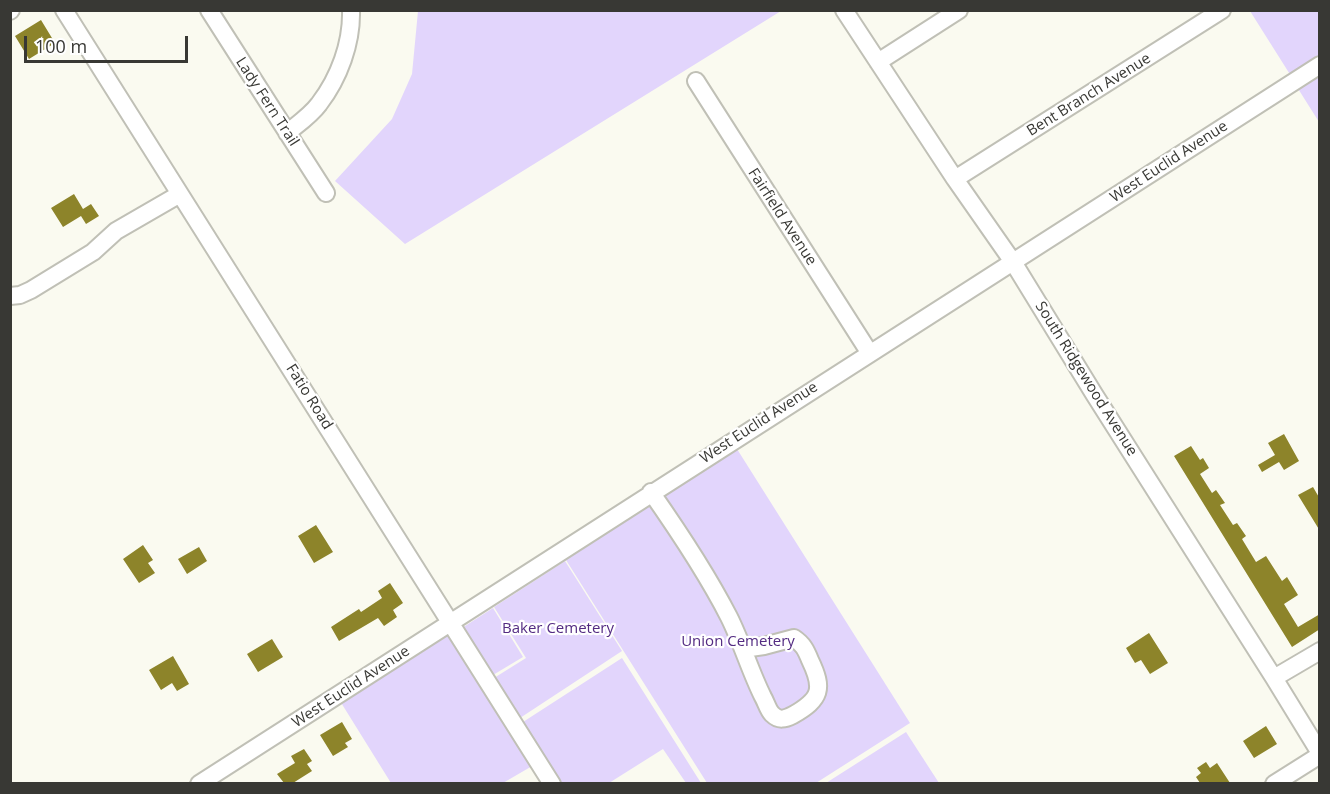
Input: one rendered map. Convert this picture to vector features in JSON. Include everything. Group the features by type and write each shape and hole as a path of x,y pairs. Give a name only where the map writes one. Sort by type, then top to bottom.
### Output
{"street":[{"name":"Fatio Road","path":"64,10 552,783"},
{"name":"Lady Fern Trail","path":"209,10 326,193"},
{"path":"287,133 319,105 335,78 347,47 351,10"},
{"name":"South Ridgewood Avenue","path":"844,10 955,179 1013,262 1094,394 1318,746"},
{"path":"878,62 959,10"},
{"name":"Bent Branch Avenue","path":"955,179 1222,10"},
{"name":"West Euclid Avenue","path":"199,783 1320,65"},
{"name":"Fairfield Avenue","path":"696,81 869,352"},
{"path":"10,296 32,290 93,252 116,231 180,194"},
{"path":"651,492 728,616 750,670 772,714 779,719 785,719 805,708 814,699 819,689 818,677 802,643 794,638 743,649"},
{"path":"1274,678 1320,651"},
{"path":"1274,783 1318,746"}],"green space":[{"path":"418,10 781,11 405,244 335,181 392,119 412,74"},
{"path":"1250,11 1319,11 1319,57 1291,76"},
{"path":"1319,73 1319,122 1297,87"},
{"name":"Union Cemetery","path":"737,449 910,723 816,783 707,783 566,560"},
{"name":"Baker Cemetery","path":"565,561 622,651 520,718 494,678 526,658 494,607"},
{"path":"493,608 523,657 493,675 462,628"},
{"path":"457,626 523,722 622,658 701,783 686,783 663,749 609,783 551,783 539,762 503,783 391,783 340,701"},
{"path":"906,732 939,783 826,783"}],"building":[{"path":"41,20 55,43 29,59 15,36"},
{"path":"74,194 83,209 91,204 99,216 86,224 81,216 63,227 51,208"},
{"path":"1284,434 1299,461 1284,470 1279,462 1262,472 1258,465 1275,455 1268,443"},
{"path":"1191,446 1200,460 1203,458 1209,468 1200,474 1212,493 1216,490 1225,503 1220,505 1233,525 1237,523 1246,536 1242,539 1256,562 1266,556 1282,581 1287,577 1298,595 1284,604 1298,627 1320,614 1320,629 1292,647 1174,456"},
{"path":"1313,487 1320,499 1320,531 1298,495"},
{"path":"316,525 333,552 314,563 298,536"},
{"path":"143,545 153,560 148,563 155,573 139,583 123,559"},
{"path":"199,547 207,561 187,574 178,559"},
{"path":"390,583 403,603 393,610 397,617 384,626 378,618 339,641 331,627 359,609 361,612 382,598 378,591"},
{"path":"1149,633 1168,663 1150,674 1141,660 1135,663 1126,648"},
{"path":"272,639 283,657 258,672 247,654"},
{"path":"173,656 189,684 177,691 172,683 161,690 149,670"},
{"path":"342,722 352,739 345,743 348,747 333,756 320,735"},
{"path":"1266,726 1277,744 1254,758 1243,741"},
{"path":"304,749 312,761 307,764 312,771 293,783 284,783 277,774 295,763 291,756"},
{"path":"1206,762 1210,768 1217,763 1230,783 1200,783 1196,777 1201,773 1197,768"}]}
